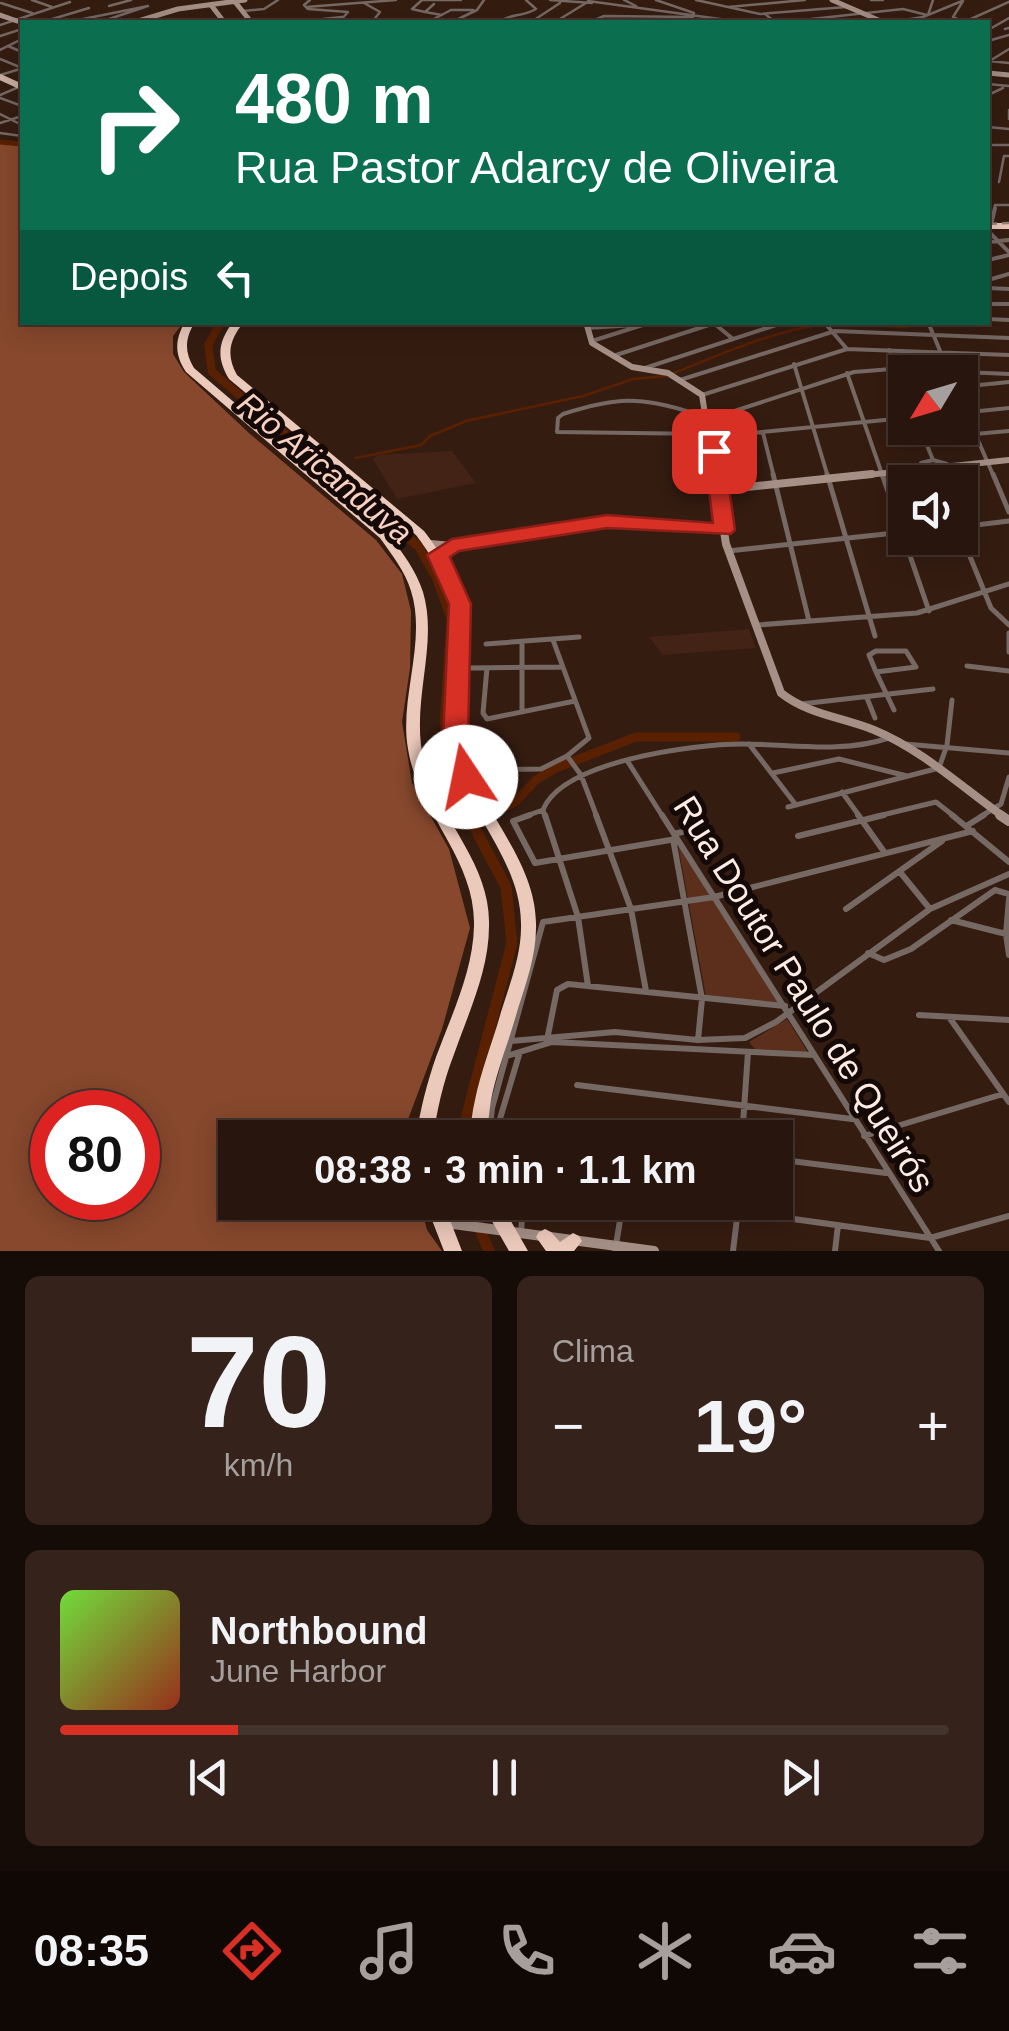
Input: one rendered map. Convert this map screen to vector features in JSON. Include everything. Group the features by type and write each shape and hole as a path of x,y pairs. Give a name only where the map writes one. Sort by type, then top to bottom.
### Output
{"highway":[{"path":"189,325 180,343 190,370 384,536 405,563 421,602 424,632 414,707 414,747 428,795 477,886 482,922 475,964 425,1120"},
{"path":"237,325 223,348 233,377 387,503 434,550 460,604 456,739 460,759 472,790 520,872 530,930 527,954 483,1099 480,1120"},
{"path":"444,1220 453,1251"}],"main road":[{"path":"153,20 246,0"},
{"path":"832,0 877,20"},
{"path":"234,2 250,20"},
{"path":"211,5 222,20"},
{"path":"0,16 20,20"},
{"path":"1,78 20,84"},
{"path":"586,325 590,342 612,356 640,370 672,376 702,395 712,436 728,551 781,693 793,704 902,744 1009,821"},
{"path":"960,465 1009,460"},
{"path":"719,490 888,472"},
{"path":"434,550 607,522 724,530"},
{"path":"434,550 452,546"},
{"path":"446,1223 559,1245 654,1251"}],"street":[{"path":"0,3 9,0"},
{"path":"32,0 55,8"},
{"path":"108,6 131,0"},
{"path":"243,11 265,8 278,0"},
{"path":"306,7 310,0"},
{"path":"306,7 396,0"},
{"path":"442,15 412,8 422,0 477,10"},
{"path":"432,20 450,4 462,0"},
{"path":"456,20 477,10 484,0"},
{"path":"500,20 536,9 526,0"},
{"path":"550,0 590,1 689,15"},
{"path":"624,0 644,9"},
{"path":"656,0 689,15"},
{"path":"696,0 765,14 848,6"},
{"path":"722,8 806,0"},
{"path":"871,0 883,0"},
{"path":"907,9 914,0"},
{"path":"928,15 932,0"},
{"path":"0,24 68,1"},
{"path":"534,20 562,1"},
{"path":"559,20 590,1 729,20"},
{"path":"902,20 964,1"},
{"path":"960,20 953,17 964,1"},
{"path":"357,2 380,12 374,20"},
{"path":"368,4 374,2"},
{"path":"424,12 436,2"},
{"path":"968,20 1007,2"},
{"path":"0,3 35,14"},
{"path":"77,20 148,4"},
{"path":"105,20 148,4"},
{"path":"306,7 342,9 349,13 342,20"},
{"path":"50,20 89,8"},
{"path":"807,20 907,9 928,15"},
{"path":"765,14 772,20"},
{"path":"508,15 530,20"},
{"path":"594,20 601,16 689,15"},
{"path":"315,20 345,17"},
{"path":"522,20 526,18"},
{"path":"626,20 630,18"},
{"path":"0,50 20,40"},
{"path":"8,46 20,51"},
{"path":"0,96 20,84"},
{"path":"1009,110 1009,118"},
{"path":"0,114 20,124"},
{"path":"0,123 20,117"},
{"path":"992,144 1009,145"},
{"path":"1000,182 1007,155"},
{"path":"1001,173 1009,170"},
{"path":"990,222 995,205 1009,206"},
{"path":"990,227 1009,253"},
{"path":"990,242 1009,240"},
{"path":"586,325 628,328"},
{"path":"590,342 643,325"},
{"path":"612,356 710,325"},
{"path":"718,325 733,340"},
{"path":"640,370 776,325"},
{"path":"929,325 941,355"},
{"path":"656,364 672,376 828,327 1009,338"},
{"path":"828,327 847,348"},
{"path":"702,395 847,348 1009,355"},
{"path":"889,350 891,355"},
{"path":"794,364 875,636"},
{"path":"888,370 847,373 708,414 648,398 622,396 563,414 558,418 557,432 712,436 888,420"},
{"path":"847,373 888,489"},
{"path":"978,373 1009,374"},
{"path":"978,385 1009,382"},
{"path":"978,411 1009,408"},
{"path":"978,434 1009,431"},
{"path":"763,433 810,621"},
{"path":"978,439 1009,512"},
{"path":"927,445 933,460"},
{"path":"921,465 933,460 947,465"},
{"path":"1000,491 1009,490"},
{"path":"978,526 1009,521"},
{"path":"728,551 888,534"},
{"path":"911,555 929,611"},
{"path":"970,555 994,614 1009,625"},
{"path":"754,625 929,611 1009,584"},
{"path":"1009,632 1009,652"},
{"path":"486,644 579,637"},
{"path":"482,770 502,766 532,771 571,761 589,738 553,640"},
{"path":"522,643 522,712"},
{"path":"875,672 916,667 906,650 876,651 869,655 875,672 894,710"},
{"path":"460,668 562,666"},
{"path":"967,666 1009,671"},
{"path":"487,668 485,718 491,720 575,701"},
{"path":"793,704 932,689"},
{"path":"868,698 875,718"},
{"path":"749,744 773,773 792,806 939,768 947,745 952,700"},
{"path":"588,986 578,917 543,810 543,802 556,786 628,762 711,747 861,746 881,734"},
{"path":"902,744 1009,753"},
{"path":"773,773 839,759 910,777"},
{"path":"571,761 581,775 631,909 646,991"},
{"name":"Rua Doutor Paulo de Queirós","path":"628,762 939,1251"},
{"path":"494,1120 507,1056 535,961 539,928 547,920 714,897 947,837 970,828 995,811 1004,798 1009,777"},
{"path":"842,792 885,853"},
{"path":"798,836 932,801 946,806 1009,862"},
{"path":"543,810 513,821 531,859 539,864 702,828"},
{"path":"674,837 702,999 698,1040"},
{"path":"846,909 947,837"},
{"path":"902,848 913,862"},
{"path":"900,872 930,909"},
{"path":"511,1041 615,1032 698,1040 745,1038 930,909 1009,874"},
{"path":"868,954 884,960 903,953 995,890 1009,897 1009,955"},
{"path":"951,920 1006,934"},
{"path":"548,1035 557,990 568,984 786,1009"},
{"path":"919,1015 1009,1020"},
{"path":"949,1017 1009,1102"},
{"path":"507,1056 552,1042 814,1056"},
{"path":"743,1120 748,1052"},
{"path":"495,1120 519,1055"},
{"path":"578,1085 853,1119"},
{"path":"864,1136 1003,1094"},
{"path":"793,1160 887,1173"},
{"path":"793,1217 930,1238 1009,1216"},
{"path":"615,1248 620,1220"},
{"path":"732,1251 736,1220"},
{"path":"835,1251 838,1226"}],"shaded area":[{"path":"0,143 20,145 20,325 181,325 173,336 173,354 184,372 250,434 376,540 402,574 411,611 410,668 402,722 412,783 449,849 470,928 442,1029 408,1120 218,1120 218,1220 424,1220 442,1251 0,1251"},
{"path":"452,451 476,483 397,499 373,459 378,455"},
{"path":"749,629 756,648 663,655 649,637"},
{"path":"678,845 781,1005 706,997"},
{"path":"787,1019 809,1054 756,1050 749,1042"}],"waterway":[{"name":"Rio Aricanduva","path":"0,142 20,144"},
{"name":"Rio Aricanduva","path":"219,325 208,345 212,372 336,477"},
{"path":"674,373 756,341 819,325"},
{"path":"866,325 908,327"},
{"path":"356,458 421,445 430,436 466,421 583,396 633,379 666,376"},
{"name":"Rio Aricanduva","path":"333,474 419,547 436,577 451,618 444,724 450,781 469,817"},
{"path":"499,810 515,802 536,780 556,768 636,737 736,737"},
{"name":"Rio Aricanduva","path":"466,1120 512,943 506,887 468,815"},
{"name":"Rio Aricanduva","path":"476,1220 489,1251"}],"railway":[{"path":"990,224 1009,223"}],"route":[{"path":"466,777 456,739 460,604 438,555 452,546 607,522 724,530 714,451"}]}
